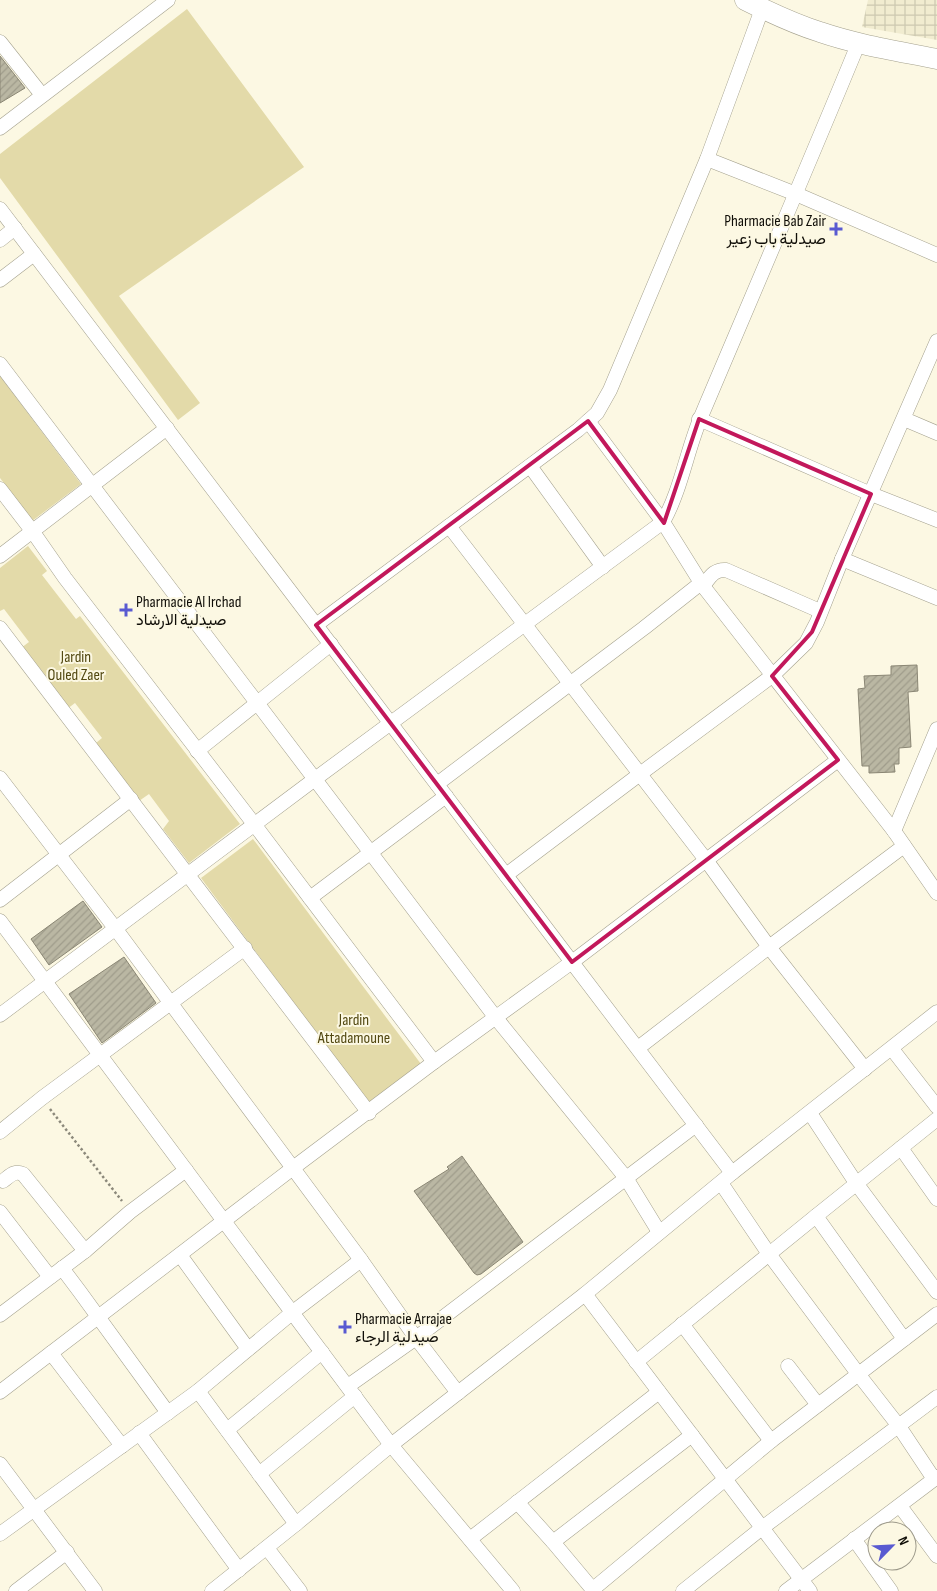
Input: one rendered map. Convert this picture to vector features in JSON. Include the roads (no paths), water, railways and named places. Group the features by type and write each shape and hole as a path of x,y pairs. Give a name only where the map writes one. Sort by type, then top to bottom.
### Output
{"main road":[{"path":"754,4 819,32 937,59"}],"street":[{"path":"0,128 168,0"},
{"path":"316,625 578,430 596,412 610,390 707,159 754,4"},
{"path":"0,1015 254,824 663,522 672,504 699,420 859,42"},
{"path":"1,46 42,95"},
{"path":"707,159 796,194 937,255"},
{"path":"0,208 732,1173"},
{"path":"0,240 15,228"},
{"path":"0,280 34,254"},
{"path":"506,875 772,676 806,643 937,341"},
{"path":"0,364 496,1018 626,1178 659,1232"},
{"path":"904,418 937,432"},
{"path":"699,420 871,494 937,520"},
{"path":"588,421 663,522 702,584 894,830 937,893"},
{"path":"0,556 167,428"},
{"path":"530,466 602,567"},
{"path":"0,489 33,532 64,578 254,824 434,1062"},
{"path":"449,526 706,860 769,947 865,1069"},
{"path":"842,559 937,598"},
{"path":"437,784 720,570 726,570 820,611"},
{"path":"0,628 369,1113"},
{"path":"197,752 331,644"},
{"path":"894,830 937,729"},
{"path":"0,1392 293,1168 369,1113 434,1062 572,962 838,760"},
{"path":"0,778 115,928 458,1393"},
{"path":"310,898 446,796"},
{"path":"0,900 131,799"},
{"path":"638,1048 904,846"},
{"path":"0,921 391,1444 513,1591"},
{"path":"0,1132 99,1055 245,948"},
{"path":"212,1591 267,1548 391,1444 585,1294 732,1173 937,1012"},
{"path":"892,1049 937,1107"},
{"path":"810,1113 856,1183 937,1292"},
{"path":"636,1362 937,1119"},
{"path":"259,1474 352,1391 416,1338 696,1125"},
{"path":"901,1148 937,1199"},
{"path":"0,1315 85,1251 130,1212 186,1170"},
{"path":"1,1181 12,1174 23,1174 85,1251"},
{"path":"721,1183 769,1254 936,1478 786,1591"},
{"path":"0,1212 50,1277"},
{"path":"816,1216 904,1339"},
{"path":"180,1255 248,1349"},
{"path":"0,1534 198,1391 293,1312 361,1260"},
{"path":"62,1268 168,1413"},
{"path":"585,1294 810,1591"},
{"path":"517,1502 593,1590 771,1441 937,1314"},
{"path":"682,1324 771,1441"},
{"path":"227,1430 322,1352"},
{"path":"51,1353 122,1446"},
{"path":"788,1366 818,1405"},
{"path":"198,1391 296,1524"},
{"path":"470,1539 659,1392"},
{"path":"683,1591 762,1528 937,1397"},
{"path":"139,1433 239,1570"},
{"path":"553,1542 692,1436"},
{"path":"0,1464 35,1508 95,1591"},
{"path":"900,1506 937,1556"},
{"path":"854,1539 892,1591"},
{"path":"267,1548 300,1591"},
{"path":"16,1591 67,1552"}],"place":[{"name":"Pharmacie Bab Zair صيدلية باب زعير","path":"836,229"},
{"name":"Pharmacie Al Irchad صيدلية الارشاد","path":"126,610"},
{"name":"Pharmacie Arrajae صيدلية الرجاء","path":"345,1327"}],"park label":[{"name":"Jardin Ouled Zaer","path":"76,665"},
{"name":"Jardin Attadamoune","path":"354,1028"}]}
